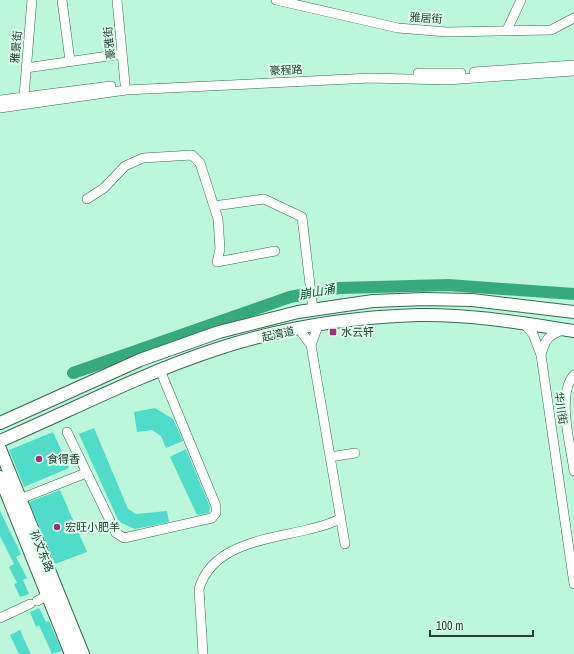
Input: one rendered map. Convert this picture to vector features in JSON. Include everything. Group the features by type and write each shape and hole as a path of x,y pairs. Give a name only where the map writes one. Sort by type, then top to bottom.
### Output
{"main road":[{"name":"起湾道","path":"0,423 140,360 219,332 312,305 424,299 472,300 574,312"},
{"name":"起湾道","path":"0,441 160,370 211,351 252,339 299,329 383,317 419,315 523,322 569,330"},
{"path":"55,397 63,414"},
{"name":"孙文东路","path":"0,449 15,501 38,600 71,654"},
{"name":"孙文东路","path":"0,477 15,501 83,654"}],"street":[{"name":"雅景街","path":"24,96 32,0"},
{"path":"62,0 70,61"},
{"name":"豪雅街","path":"117,0 125,84"},
{"path":"507,30 521,0"},
{"name":"雅居街","path":"281,1 398,28 447,32 551,30 574,18"},
{"path":"26,68 122,54"},
{"name":"豪程路","path":"0,100 125,84 375,72 451,73 574,65"},
{"name":"豪程路","path":"0,108 126,90 371,78 447,80 574,72"},
{"path":"87,198 104,188 125,166 143,158 192,155 200,163 218,219 220,249 217,262 275,251"},
{"path":"214,206 264,200 302,217 312,305"},
{"name":"华川街","path":"523,322 533,334 541,355 570,531 574,584"},
{"path":"311,345 318,326"},
{"path":"299,329 311,345 345,544"},
{"path":"541,355 544,345 551,334 569,330"},
{"path":"67,432 116,533 124,538 212,518 216,513 216,506 160,370"},
{"path":"574,376 567,390 565,405 574,471"},
{"path":"330,457 355,453"},
{"path":"15,501 86,473"},
{"path":"203,654 198,589 201,581 215,562 244,545 326,525 341,518"},
{"path":"0,618 38,600"}],"building":[{"path":"155,408 173,419 183,441 166,448 161,436 152,430 137,432 134,412"},
{"path":"94,428 128,509 136,514 167,511 169,522 135,529 119,522 79,434"},
{"name":"食得香","path":"53,432 69,468 24,487 9,450"},
{"path":"186,449 210,507 209,513 197,515 170,457"},
{"name":"宏旺小肥羊","path":"60,490 87,552 55,564 29,502"},
{"path":"0,511 21,554 16,557 27,578 23,580 29,594 20,597 14,584 17,583 9,567 14,564 0,536"},
{"path":"39,608 46,622 49,621 62,651 52,654 39,625 36,627 30,612"},
{"path":"20,630 31,654 19,654 10,635"}],"waterway":[{"name":"崩山涌","path":"73,373 290,297 339,288 448,285 574,294"}],"place":[{"name":"水云轩","path":"333,332"},
{"name":"食得香","path":"39,459"},
{"name":"宏旺小肥羊","path":"57,527"}]}
